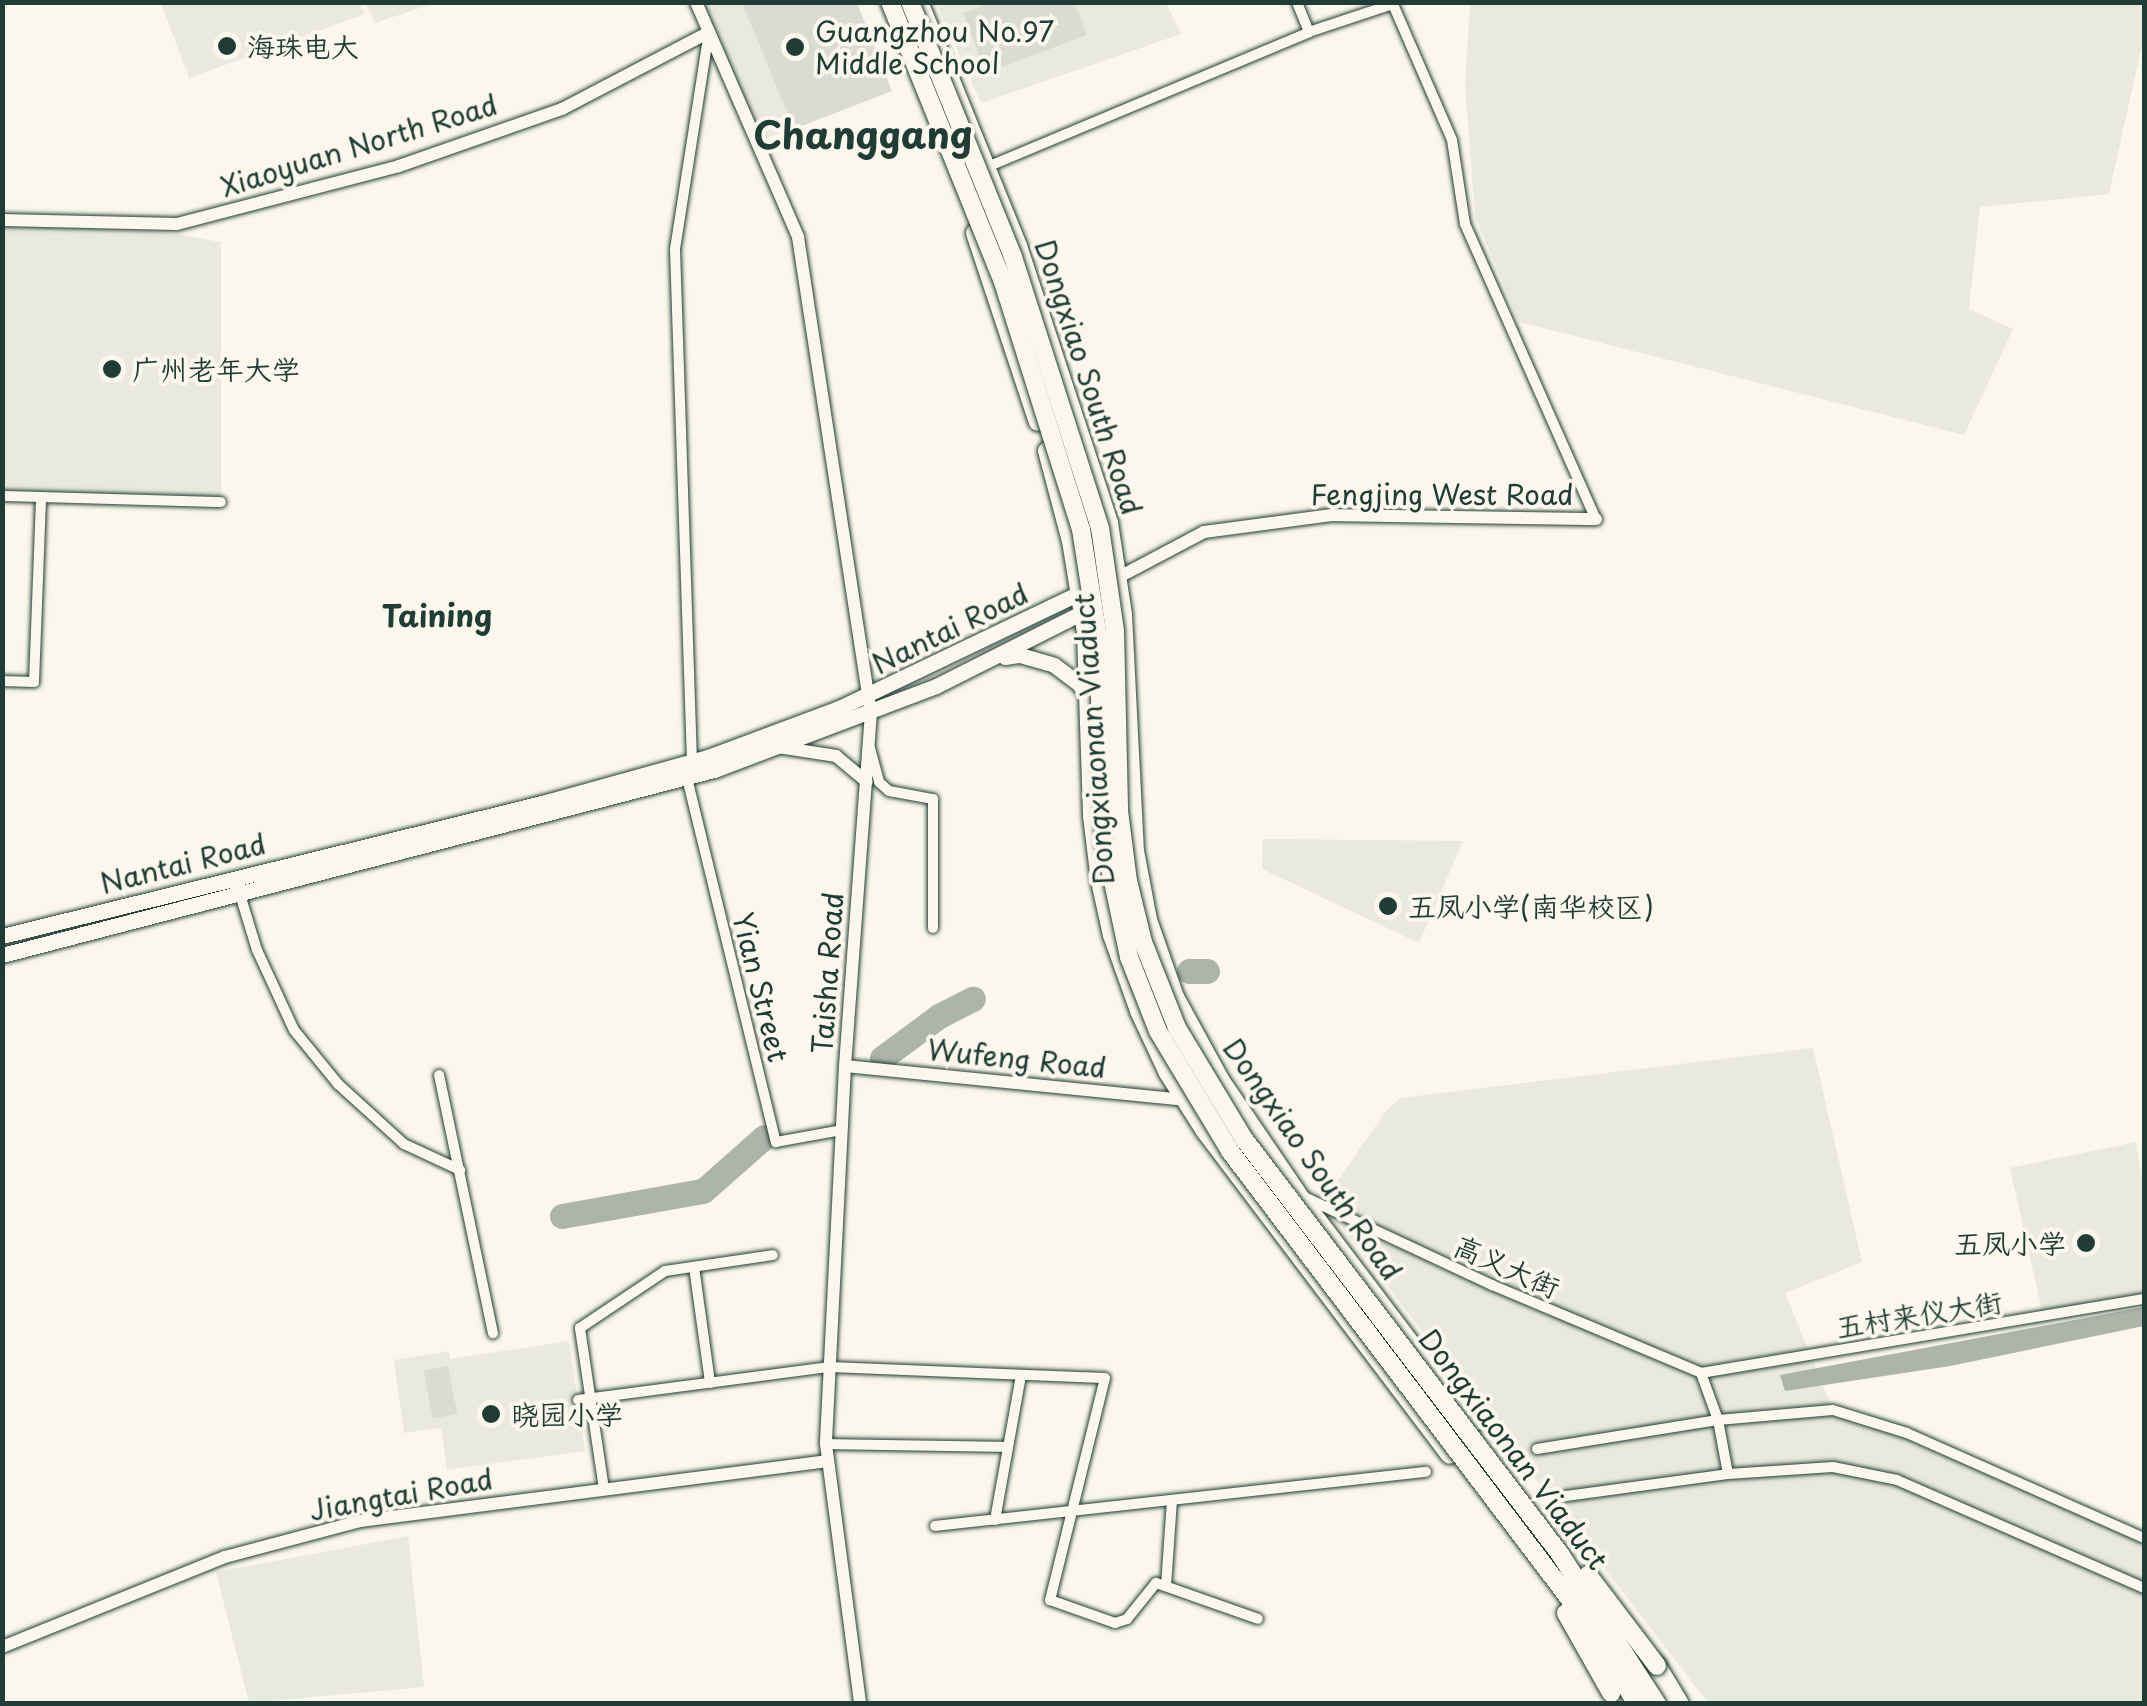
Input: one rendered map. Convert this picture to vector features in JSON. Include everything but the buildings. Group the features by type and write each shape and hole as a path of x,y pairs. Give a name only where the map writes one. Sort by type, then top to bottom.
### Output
{"main road":[{"path":"887,2 999,302 1063,503 1084,614 1092,816 1105,908 1140,1011 1184,1100 1319,1286 1570,1610 1626,1704"},
{"name":"Dongxiaonan Viaduct","path":"887,2 997,266 1081,529 1098,638 1105,844 1119,919 1142,994 1174,1064 1230,1151 1597,1637 1637,1704"},
{"name":"Dongxiaonan Viaduct","path":"910,2 1014,257 1100,528 1115,632 1123,848 1143,942 1176,1028 1203,1077 1334,1258 1560,1554 1657,1704"},
{"name":"Dongxiao South Road","path":"919,2 988,167 1091,462 1119,577 1135,851 1152,933 1192,1033 1297,1193 1588,1583 1667,1704"},
{"name":"Nantai Road","path":"689,770 869,694 1080,591 1119,577"},
{"name":"Nantai Road","path":"2,936 237,884 778,748 996,658 1084,614 1119,577"},
{"path":"996,658 1020,655 1054,665 1078,684 1088,698"},
{"name":"Nantai Road","path":"2,955 237,884"},
{"path":"1334,1258 1630,1627 1680,1704"},
{"path":"1485,1486 1587,1646 1615,1704"}],"street":[{"name":"Taisha Road","path":"696,2 800,249 871,712 845,1066 826,1444 860,1704"},
{"path":"1297,2 1309,32"},
{"path":"988,167 1309,32 1392,3 1452,140 1465,224 1596,519"},
{"name":"Xiaoyuan North Road","path":"2,220 177,224 398,166 562,109 709,32"},
{"path":"689,770 676,249 709,32"},
{"path":"2,496 221,502"},
{"path":"2,681 34,682 40,497"},
{"name":"Fengjing West Road","path":"1119,577 1204,532 1332,515 1596,519"},
{"path":"870,747 879,782 889,791 933,799 933,928"},
{"path":"778,748 836,756 867,782"},
{"name":"Yian Street","path":"689,770 776,1142 842,1130"},
{"path":"237,884 257,950 294,1030 338,1084 404,1144 460,1170"},
{"path":"1184,1100 1196,1059 1192,1033"},
{"name":"Wufeng Road","path":"845,1066 1184,1100 1218,1106 1249,1123"},
{"path":"439,1075 493,1333"},
{"name":"高义大街","path":"1297,1193 1492,1286 1701,1373"},
{"path":"604,1489 580,1328 665,1271 773,1255"},
{"path":"694,1267 710,1383"},
{"name":"五村来仪大街","path":"1701,1373 2144,1298"},
{"path":"578,1400 830,1367 1105,1378 1050,1600 1115,1623 1127,1619 1156,1583 1258,1619"},
{"path":"1701,1373 1718,1420 1728,1474"},
{"path":"995,1520 1021,1375"},
{"path":"1537,1449 1718,1420 1833,1410 1907,1433 2144,1538"},
{"path":"826,1444 1008,1446"},
{"name":"Jiangtai Road","path":"2,1646 270,1544 360,1521 826,1461"},
{"path":"1566,1496 1728,1474 1833,1467 1897,1480 2144,1588"},
{"path":"935,1526 1426,1472"},
{"path":"1166,1586 1172,1500"}],"shaded area":[{"path":"2144,2 2144,35 2109,194 1980,207 1969,309 2013,329 1964,435 1519,322 1475,216 1465,85 1470,3"},
{"name":"海珠电大","path":"161,3 359,3 365,14 189,78"},
{"path":"365,3 435,3 375,23"},
{"name":"Guangzhou No.97 Middle School","path":"696,3 856,3 892,91 756,142"},
{"name":"Guangzhou No.97 Middle School","path":"742,3 857,3 892,91 794,129"},
{"path":"936,3 1166,3 1181,34 981,103"},
{"path":"990,3 1075,3 1087,35 986,73 963,13"},
{"name":"广州老年大学","path":"2,222 169,233 221,242 221,502 3,496"},
{"name":"五凤小学(南华校区)","path":"1263,839 1463,841 1419,943 1262,869"},
{"path":"1813,1048 1862,1262 1785,1293 1833,1410 1907,1433 2144,1538 2144,1703 1708,1703 1323,1202 1386,1111 1400,1098"},
{"name":"五凤小学","path":"2136,1142 2144,1192 2144,1295 2043,1316 2010,1168"},
{"path":"2144,1307 2144,1326 1950,1366 1785,1391 1780,1375"},
{"name":"晓园小学","path":"569,1341 585,1451 447,1470 441,1428 404,1433 394,1360 449,1351 450,1359"},
{"path":"448,1366 457,1414 433,1419 423,1371"},
{"path":"408,1536 424,1687 249,1703 216,1572"}],"waterway":[{"path":"1189,971 1207,971"},
{"path":"882,1058 939,1016 973,999"},
{"path":"562,1216 703,1191 764,1137"}],"place":[{"name":"海珠电大","path":"227,46"},
{"name":"Guangzhou No.97 Middle School","path":"795,47"},
{"name":"广州老年大学","path":"112,369"},
{"name":"五凤小学(南华校区)","path":"1388,906"},
{"name":"五凤小学","path":"2086,1243"},
{"name":"晓园小学","path":"491,1414"}],"district":[{"name":"Changgang","path":"863,134"},
{"name":"Taining","path":"437,615"}]}
